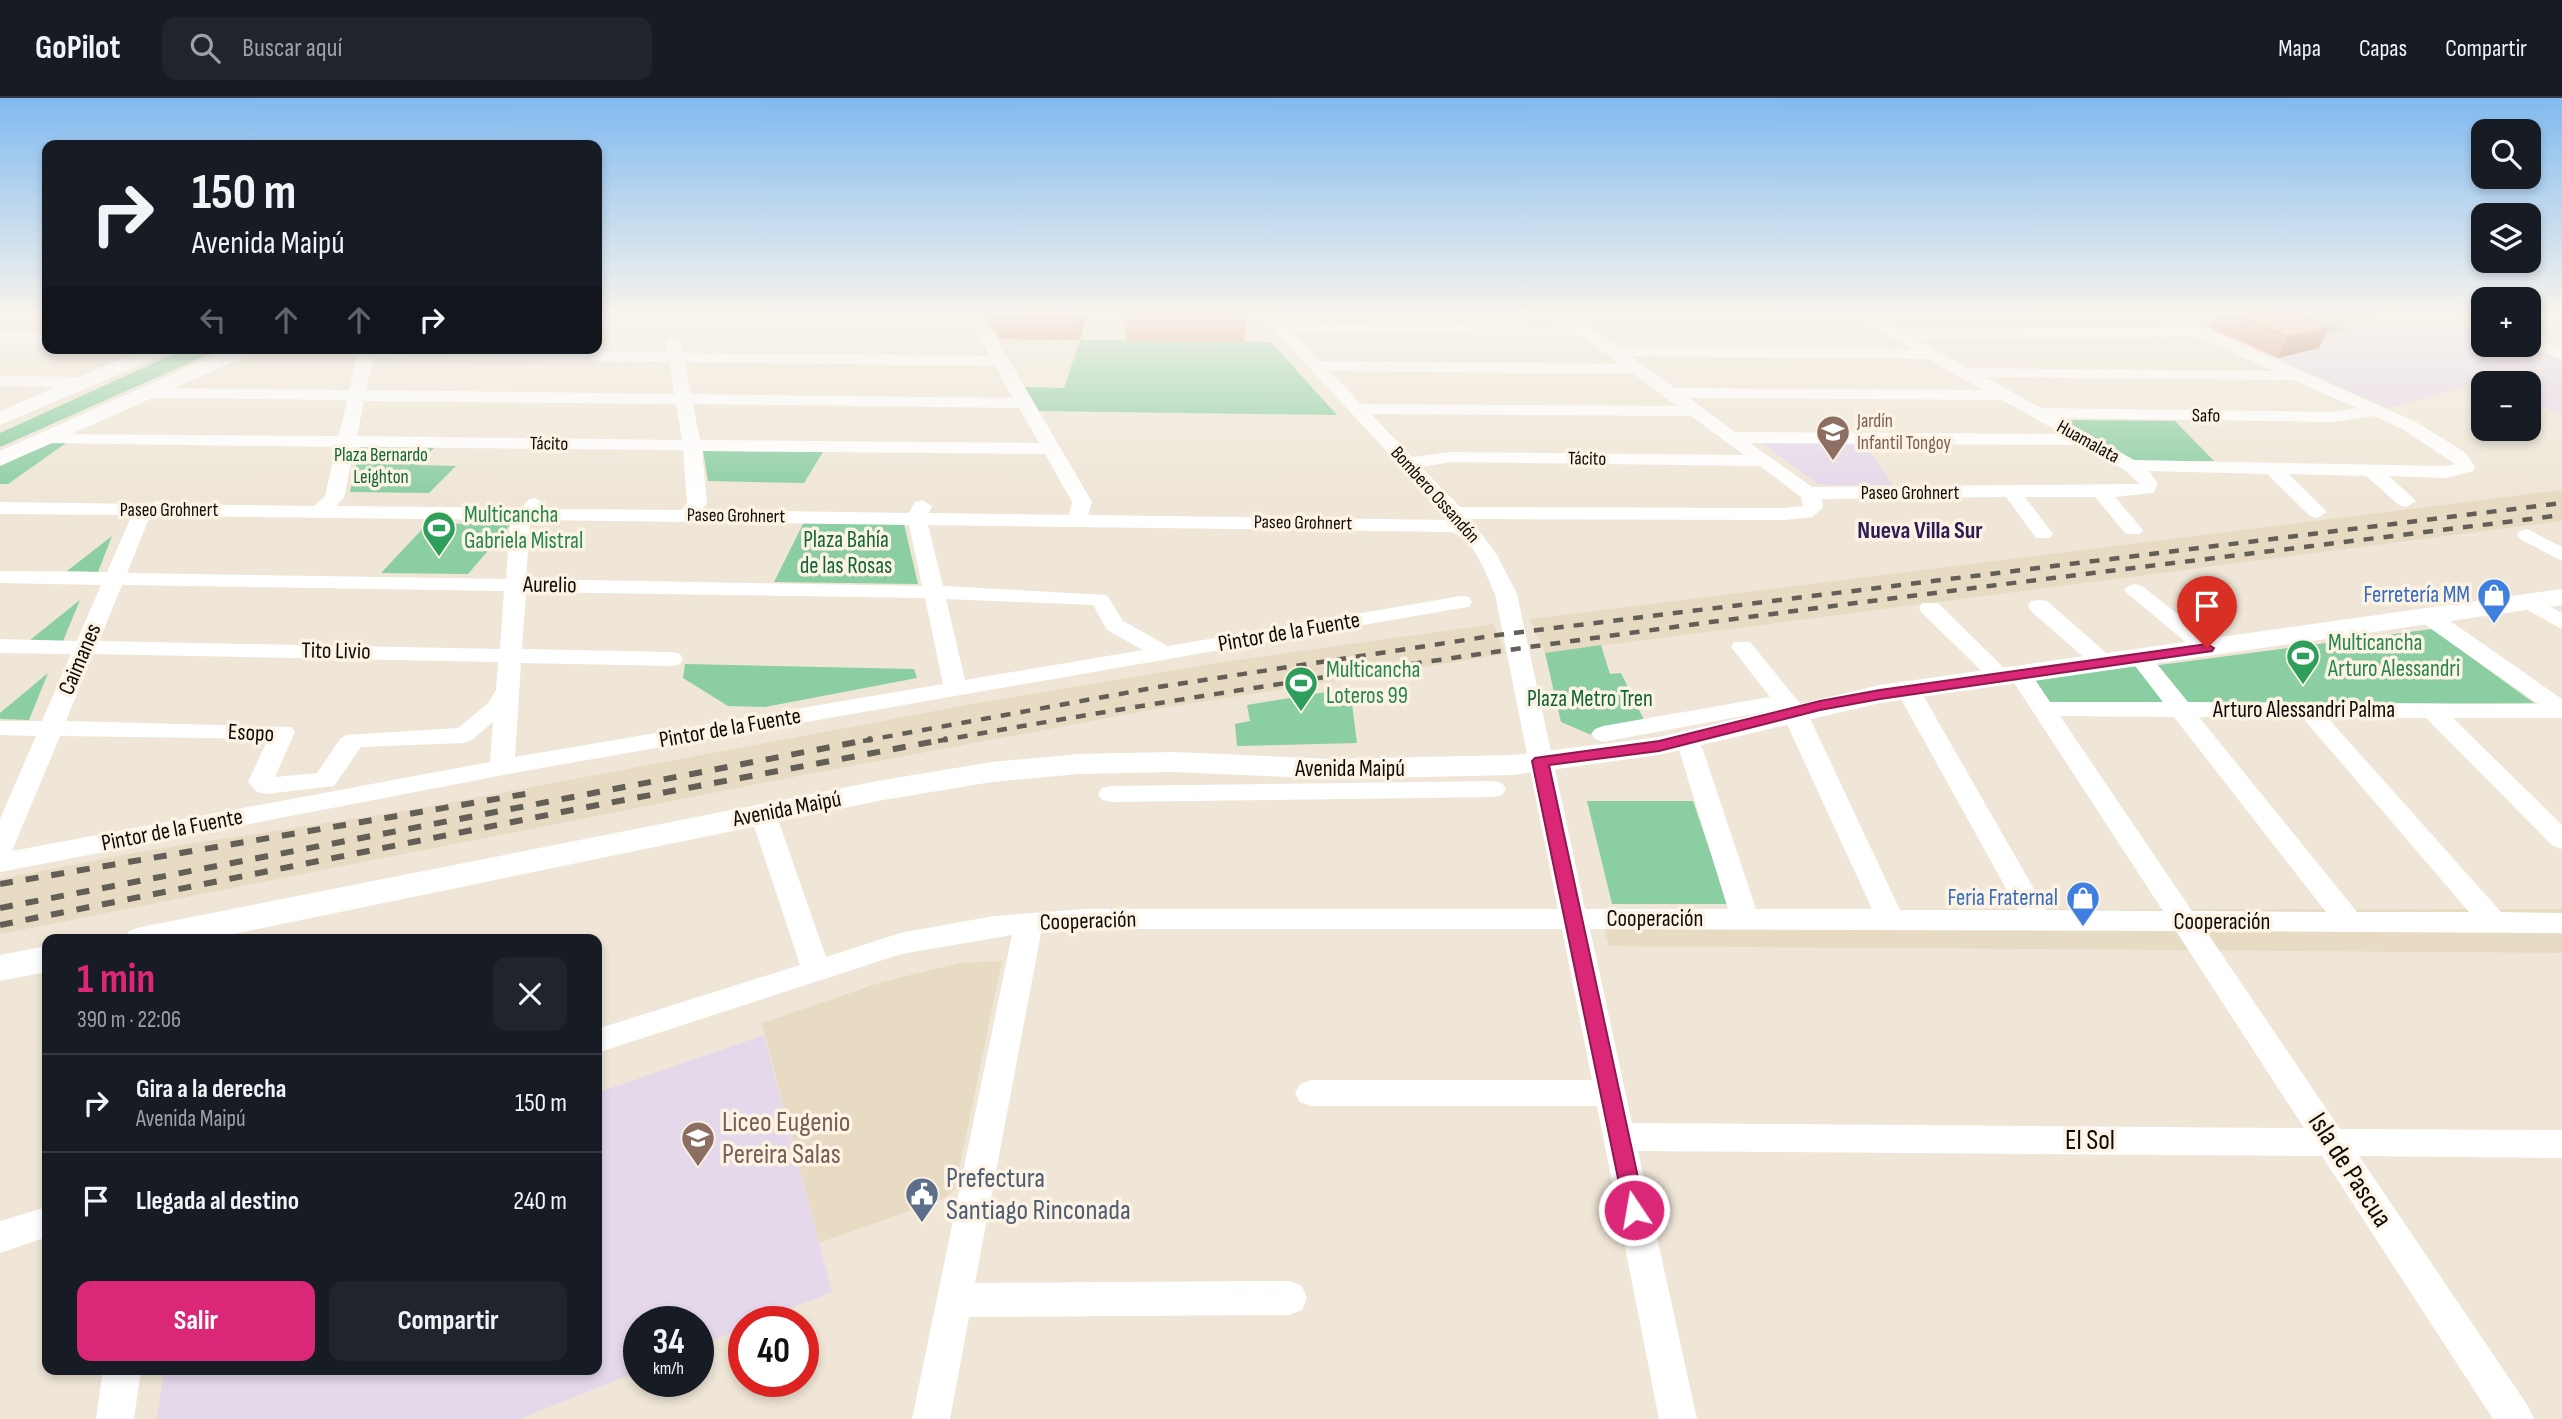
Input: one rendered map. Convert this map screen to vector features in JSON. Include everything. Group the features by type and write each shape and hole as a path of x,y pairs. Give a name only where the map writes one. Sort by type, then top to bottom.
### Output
{"main road":[{"path":"0,419 107,373"},
{"path":"0,459 198,373"},
{"name":"Avenida Maipú","path":"187,934 763,814 992,772 1079,764 1172,777 1278,769 1482,767 1540,761 1659,746 1791,706 2562,597"},
{"path":"0,968 42,960"}],"street":[{"path":"328,504 361,373"},
{"path":"678,373 692,445 693,509"},
{"path":"1008,373 1082,502 1079,514"},
{"name":"Bombero Ossandón","path":"1322,373 1471,532 1494,567 1512,610 1540,761 1678,1419"},
{"path":"1644,373 1810,496"},
{"name":"Huamalata","path":"1967,373 2141,473 2149,484 2143,490 2129,492"},
{"path":"2020,373 2298,376"},
{"path":"2130,465 2446,472 2464,469 2464,461 2419,431 2291,373"},
{"path":"0,381 86,382"},
{"path":"147,393 1025,403"},
{"path":"1671,393 2005,395"},
{"path":"1355,409 1697,411"},
{"name":"Safo","path":"2037,413 2334,417 2375,411"},
{"path":"1732,436 2084,440"},
{"name":"Tácito","path":"47,438 1052,449"},
{"name":"Tácito","path":"1408,463 1451,457 1766,461"},
{"path":"2272,468 2317,512"},
{"path":"2370,470 2406,502"},
{"path":"2101,492 2133,530"},
{"name":"Paseo Grohnert","path":"0,494 188,496 328,504 1239,516 1433,512 1451,508 1793,514 1813,508 1810,496 2129,492"},
{"path":"2012,493 2043,534"},
{"path":"149,510 188,496"},
{"name":"Paseo Grohnert","path":"0,508 149,510 328,504"},
{"path":"502,767 520,524 533,507"},
{"name":"Caimanes","path":"0,849 5,823 51,729 139,518 149,510"},
{"path":"919,512 932,592 956,690"},
{"name":"Paseo Grohnert","path":"1239,516 1448,526 1471,532"},
{"path":"2527,534 2562,555"},
{"name":"Aurelio","path":"0,577 932,592 1100,599 1115,625 1166,653"},
{"path":"2135,590 2207,648"},
{"name":"Pintor de la Fuente","path":"0,863 502,767 1461,602"},
{"path":"2530,602 2562,622"},
{"path":"2039,606 2104,663"},
{"name":"Isla de Pascua","path":"1930,608 2011,675 2045,709 2515,1419"},
{"path":"2428,616 2562,710"},
{"name":"Tito Livio","path":"0,646 672,659"},
{"path":"1742,647 1791,706 1891,920"},
{"path":"2140,658 2350,922"},
{"path":"1908,690 2038,921"},
{"name":"Esopo","path":"0,728 283,733 260,782 266,786 325,780 349,744 355,740 464,735 496,708 507,691"},
{"name":"Avenida Maipú","path":"1603,734 1791,706"},
{"name":"Arturo Alessandri Palma","path":"2045,709 2562,710"},
{"path":"2308,710 2494,923"},
{"path":"2433,711 2562,839"},
{"path":"1691,750 1745,919"},
{"name":"Avenida Maipú","path":"1111,794 1172,777 1493,789"},
{"path":"763,814 816,970"},
{"name":"Cooperación","path":"602,1039 922,938 1029,922 1085,919 1745,919 2562,923"},
{"path":"931,1419 1029,922"},
{"path":"1311,1093 1609,1093"},
{"name":"El Sol","path":"1618,1137 2562,1144"},
{"path":"0,1237 42,1224"},
{"path":"954,1300 1289,1298"},
{"path":"115,1419 121,1375"}],"shaded area":[{"path":"2309,373 2471,373 2471,386 2387,408"},
{"path":"2541,373 2562,373 2562,415 2541,406"},
{"name":"Jardín Infantil Tongoy","path":"1758,440 1862,440 1893,485 1819,485"},
{"path":"2562,490 2562,521 1545,653 1530,619"},
{"path":"1493,624 1506,654 1156,709 798,776 0,934 0,879 139,852 410,810 983,702 1217,663"},
{"name":"Feria Fraternal","path":"2562,909 2562,953 1609,946 1600,910"},
{"path":"1002,961 955,1189 943,1199 819,1243 762,1023 882,982 960,963"},
{"name":"Liceo Eugenio Pereira Salas","path":"764,1035 832,1292 797,1306 728,1306 728,1334 714,1340 714,1306 623,1306 623,1377 520,1419 157,1419 163,1375 602,1375 602,1091"}],"green space":[{"path":"133,373 167,373 0,447 0,433"},
{"path":"1069,373 1299,373 1337,415 1038,411 1024,387 1064,388"},
{"path":"2062,420 2175,421 2214,461 2134,462"},
{"path":"57,441 69,441 8,484 0,484 0,465"},
{"name":"Plaza Bernardo Leighton","path":"361,442 439,443 417,465 456,466 429,493 350,492"},
{"path":"703,451 823,452 804,483 708,481"},
{"name":"Plaza Bahía de las Rosas","path":"804,522 904,524 918,584 774,582"},
{"name":"Multicancha Gabriela Mistral","path":"428,523 510,525 468,574 381,573"},
{"path":"112,536 98,572 67,571"},
{"path":"80,600 63,641 30,640"},
{"path":"2432,629 2534,703 2191,707 2152,666"},
{"name":"Plaza Metro Tren","path":"1601,645 1610,674 1621,673 1649,730 1596,737 1561,722 1545,653"},
{"path":"685,664 914,669 917,678 765,707 728,706 683,678"},
{"path":"2141,665 2171,705 2050,706 2033,680"},
{"path":"48,673 29,720 0,719 0,713"},
{"name":"Multicancha Loteros 99","path":"1350,688 1357,743 1237,746 1235,724 1250,721 1247,705"},
{"path":"1587,801 1693,801 1728,904 1612,904"}],"railway":[{"path":"863,741 1158,687 1498,635 2562,503"},
{"path":"938,741 1342,674 1545,645 2562,515"},
{"path":"0,908 872,739"},
{"path":"0,925 582,808 947,739"},
{"path":"0,884 531,793"}],"place":[{"name":"Jardín Infantil Tongoy","path":"1833,462"},
{"name":"Multicancha Gabriela Mistral","path":"439,558"},
{"name":"Ferretería MM","path":"2494,625"},
{"name":"Multicancha Arturo Alessandri","path":"2303,686"},
{"name":"Multicancha Loteros 99","path":"1301,713"},
{"name":"Feria Fraternal","path":"2083,928"},
{"name":"Liceo Eugenio Pereira Salas","path":"698,1168"},
{"name":"Prefectura Santiago Rinconada","path":"922,1224"}],"district":[{"name":"Nueva Villa Sur","path":"1920,530"}],"route":[{"path":"1634,1210 1548,788 1540,761 1659,746 1880,694 2207,648"}]}
